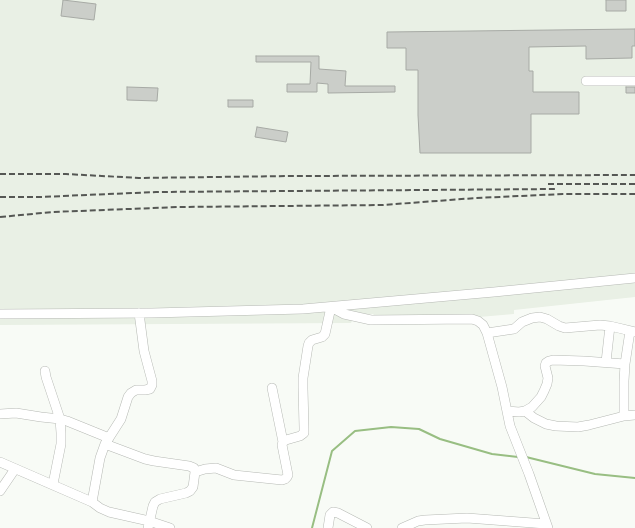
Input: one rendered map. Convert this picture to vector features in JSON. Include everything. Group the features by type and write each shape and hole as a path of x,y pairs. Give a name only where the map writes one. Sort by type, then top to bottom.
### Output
{"street":[{"path":"586,81 635,81"},
{"path":"0,314 139,313 304,309 635,278"},
{"path":"331,307 344,314 376,320 472,319 483,325 502,387 510,426 547,526 463,518 425,520 402,528"},
{"path":"283,442 304,433 303,378 308,346 312,340 322,337 324,334 331,307"},
{"path":"92,502 98,466 107,441 121,419 128,397 136,390 150,389 152,385 144,351 139,313"},
{"path":"486,332 514,329 522,322 540,317 565,328 600,325 632,332 625,364 624,416"},
{"path":"606,362 610,326"},
{"path":"507,411 525,411 532,407 541,397 547,384 548,378 545,366 549,361 584,361 625,364"},
{"path":"45,371 60,419 61,444 53,484"},
{"path":"195,472 216,468 234,475 282,480 288,477 282,445 283,442 272,388"},
{"path":"525,411 534,418 546,424 578,427 624,416 635,415"},
{"path":"0,414 16,413 60,419 145,459 194,468 195,472 193,487 190,491 160,499 155,502 148,525"},
{"path":"0,462 53,484 92,502 109,512 148,525 170,528"},
{"path":"0,491 15,469"},
{"path":"328,528 330,515 333,512 338,513 367,528"},
{"path":"462,528 463,518"}],"shaded area":[{"path":"0,0 635,0 635,297 514,310 514,314 479,317 378,321 373,314 355,315 351,323 0,325"}],"building":[{"path":"63,0 96,4 94,20 61,16"},
{"path":"606,0 626,0 626,11 606,11"},
{"path":"635,29 635,46 632,46 632,58 586,59 586,46 529,47 529,71 533,71 533,92 579,92 579,114 531,114 531,153 420,153 418,70 406,70 406,48 387,48 387,32"},
{"path":"256,56 319,56 319,69 346,71 345,86 395,86 395,92 328,93 328,84 317,83 317,92 287,92 287,84 310,84 311,62 256,62"},
{"path":"127,87 158,88 157,101 127,100"},
{"path":"626,87 635,87 635,93 626,93"},
{"path":"228,100 253,100 253,107 228,107"},
{"path":"257,127 288,132 286,142 255,137"}],"waterway":[{"path":"312,528 332,451 355,431 391,427 419,429 440,439 492,454 518,457"},
{"path":"526,457 595,474 635,478"}],"railway":[{"path":"0,174 66,174 139,178 635,175"},
{"path":"548,184 635,184"},
{"path":"0,197 40,197 156,192 555,189"},
{"path":"0,217 53,212 179,207 383,205 476,198 563,194 635,194"}]}
